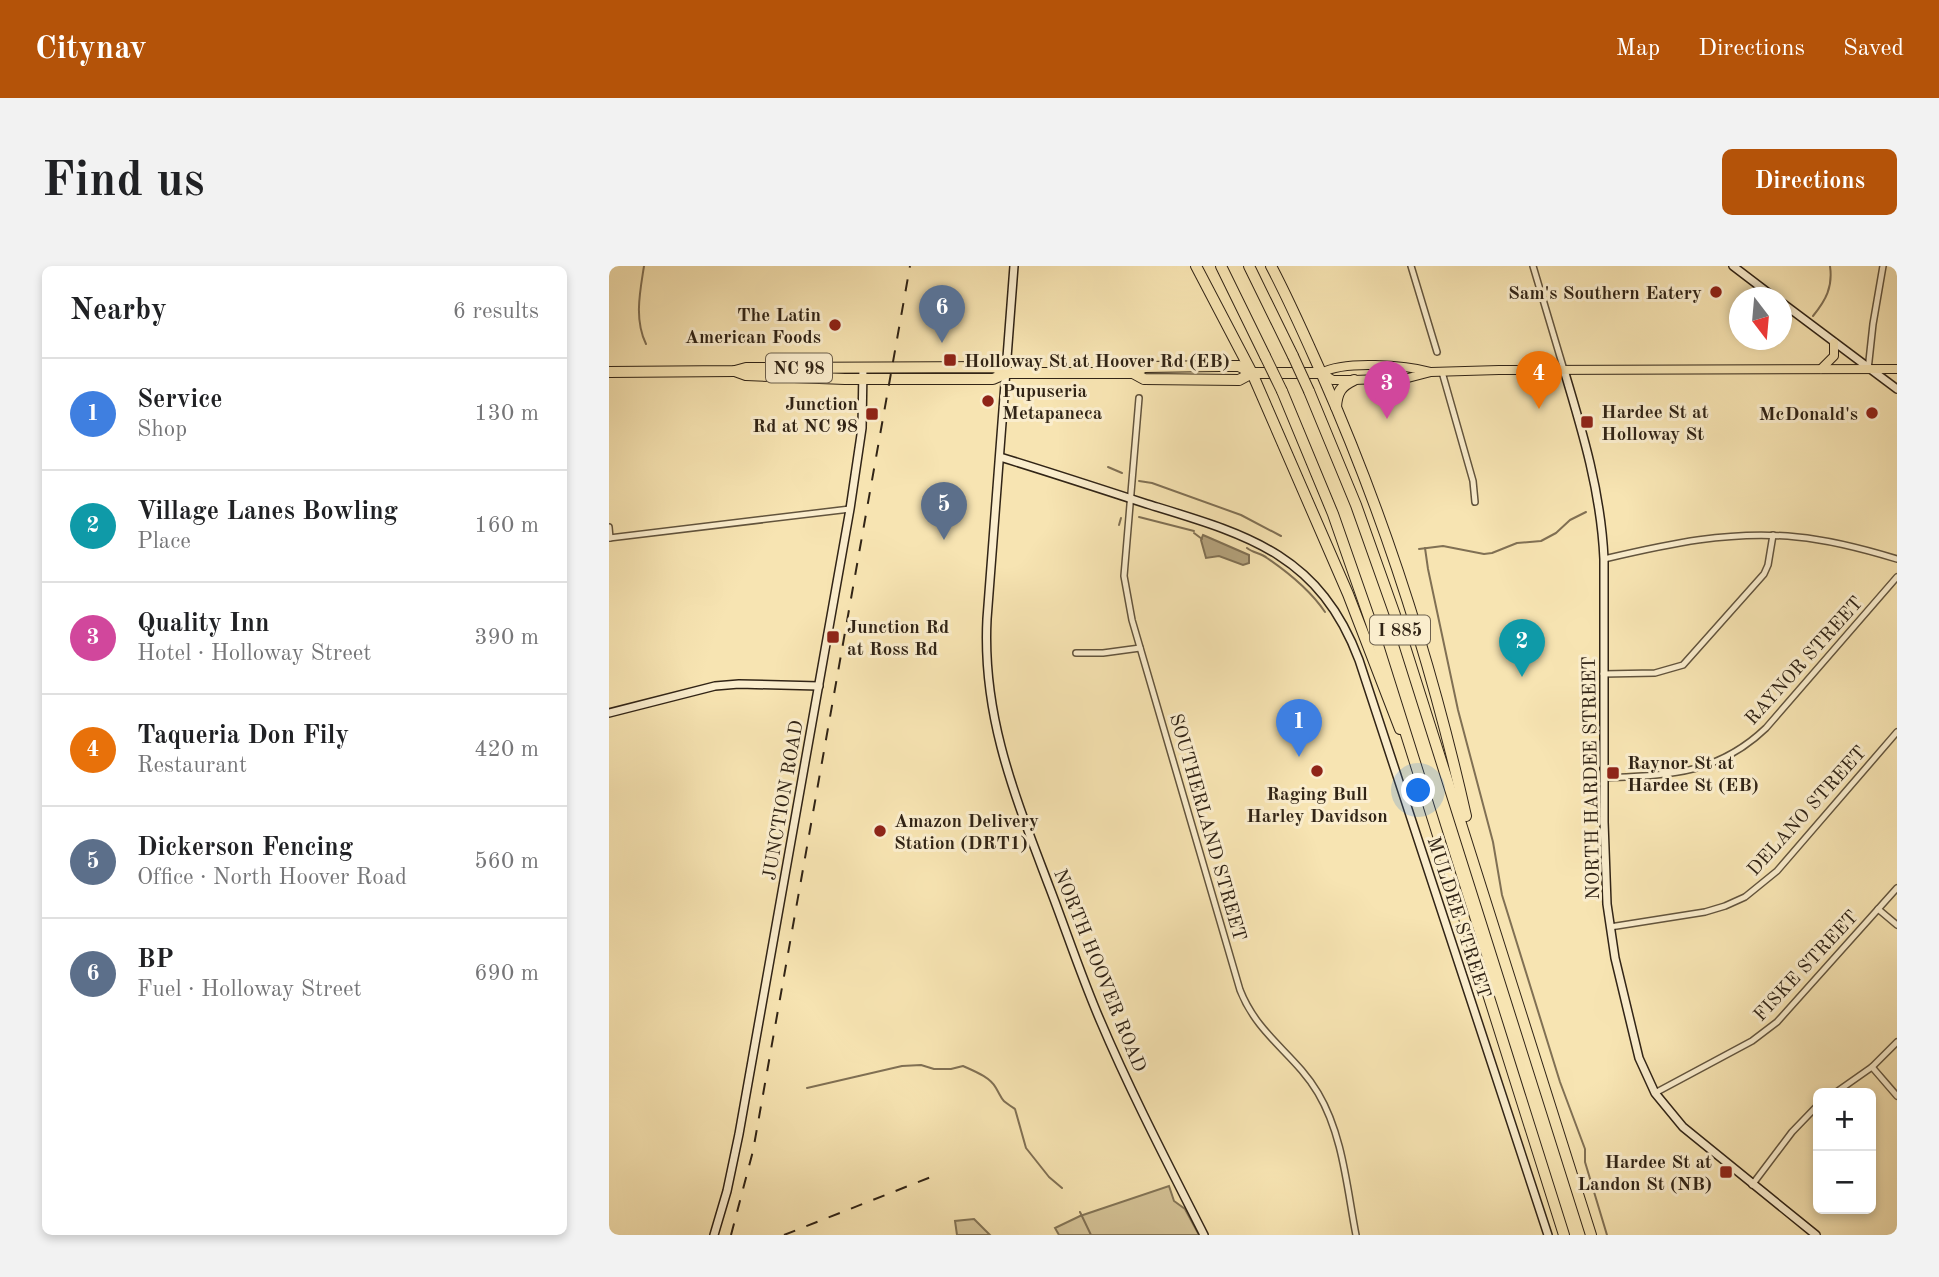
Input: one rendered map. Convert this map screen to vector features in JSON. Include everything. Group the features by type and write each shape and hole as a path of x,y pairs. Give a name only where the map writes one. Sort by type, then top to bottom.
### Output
{"highway":[{"path":"1196,266 1252,373 1343,584 1394,718 1413,754"},
{"name":"I 885","path":"1221,266 1282,391 1345,546 1564,1235"},
{"name":"I 885","path":"1249,266 1309,391 1376,559 1591,1235"},
{"path":"1271,266 1297,317 1336,407 1387,536 1411,608 1456,775 1478,875"},
{"path":"1220,366 1234,353 1233,339"},
{"name":"NC 98","path":"609,372 735,371 746,368 993,368 1007,373 1133,373 1144,368 1240,366 1252,373 1240,380 1195,380 1145,379 1133,373"},
{"name":"NC 98","path":"735,371 746,375 863,379 993,379 1007,373"},
{"path":"1252,373 1321,373"},
{"path":"1336,407 1340,389 1355,380"}],"main road":[{"path":"1820,370 1832,360 1834,342"},
{"path":"1431,372 1408,365 1333,366 1321,373 1333,380 1355,380 1408,378 1431,372 1897,369"}],"street":[{"name":"NORTH HOOVER ROAD","path":"1014,266 985,654 997,737 1024,819 1099,1018 1204,1235"},
{"path":"1411,266 1437,352"},
{"path":"1533,266 1564,370"},
{"path":"1733,266 1761,287"},
{"path":"1868,370 1882,266"},
{"path":"1792,310 1868,370 1897,389"},
{"name":"JUNCTION ROAD","path":"714,1235 739,1134 850,509 862,428 863,368"},
{"name":"NORTH HARDEE STREET","path":"1564,370 1596,484 1602,524 1604,867 1610,927 1637,1050 1655,1093 1668,1112 1752,1185 1817,1235"},
{"path":"1443,372 1473,481 1475,502"},
{"name":"SOUTHERLAND STREET","path":"1139,398 1124,584 1140,648 1240,990 1253,1017 1304,1074 1325,1107 1339,1147 1356,1235"},
{"name":"MULDEE STREET","path":"1000,457 1230,530 1265,546 1305,575 1322,593 1341,621 1359,660 1548,1235"},
{"path":"609,527 610,538 850,509"},
{"path":"1604,559 1704,538 1773,535 1832,542 1897,559"},
{"path":"1603,674 1666,672 1689,661 1764,574 1772,550 1773,535"},
{"name":"RAYNOR STREET","path":"1604,779 1683,773 1714,764 1740,749 1766,728 1897,577"},
{"path":"1076,653 1103,653 1140,648"},
{"path":"609,713 715,686 819,686"},
{"name":"DELANO STREET","path":"1610,927 1705,912 1745,897 1777,871 1897,733"},
{"name":"FISKE STREET","path":"1655,1093 1752,1041 1777,1022 1897,888"},
{"path":"1878,909 1897,925"},
{"path":"1842,1088 1872,1067 1897,1042"},
{"path":"1872,1067 1897,1096"},
{"path":"1752,1185 1792,1132 1813,1110"}],"shaded area":[{"path":"1203,535 1249,555 1249,563 1243,565 1219,556 1206,558 1201,540"},
{"path":"1169,1186 1174,1201 1185,1209 1199,1235 1059,1235 1055,1228 1080,1216"},
{"path":"974,1219 990,1235 957,1235 955,1221"}],"waterway":[{"path":"644,266 639,315 646,344"},
{"path":"1813,316 1827,293 1830,266"},
{"path":"1108,467 1122,473"},
{"path":"1139,481 1152,483 1241,515 1281,536"},
{"path":"1419,549 1443,546 1484,554 1492,553 1517,543 1541,541 1586,512"},
{"path":"1139,517 1194,531"},
{"path":"1119,525 1121,518"},
{"path":"1194,533 1202,539"},
{"path":"1247,548 1265,556 1291,576 1313,596 1325,612"},
{"path":"1425,548 1458,710 1493,842 1502,895 1560,1082 1585,1149 1585,1162 1607,1235"},
{"path":"807,1088 902,1066 921,1065 934,1069 963,1066 990,1081 1003,1100 1015,1109 1026,1148 1049,1177 1062,1188"},
{"path":"1080,1212 1091,1235"}],"railway":[{"path":"731,1235 753,1151 910,266"},
{"path":"784,1235 931,1177"}],"place":[{"name":"Sam's Southern Eatery","path":"1716,292"},
{"name":"The Latin American Foods","path":"835,325"},
{"name":"BP","path":"942,343"},
{"name":"Holloway St at Hoover Rd (EB)","path":"950,360"},
{"name":"Pupuseria Metapaneca","path":"988,401"},
{"name":"Taqueria Don Fily","path":"1539,409"},
{"name":"McDonald's","path":"1872,413"},
{"name":"Junction Rd at NC 98","path":"872,414"},
{"name":"Quality Inn","path":"1387,419"},
{"name":"Hardee St at Holloway St","path":"1587,422"},
{"name":"Dickerson Fencing","path":"944,540"},
{"name":"Junction Rd at Ross Rd","path":"833,637"},
{"name":"Village Lanes Bowling","path":"1522,677"},
{"name":"Service","path":"1299,757"},
{"name":"Raging Bull Harley Davidson","path":"1317,771"},
{"name":"Raynor St at Hardee St (EB)","path":"1613,773"},
{"name":"Amazon Delivery Station (DRT1)","path":"880,831"},
{"name":"Hardee St at Landon St (NB)","path":"1726,1172"}]}
